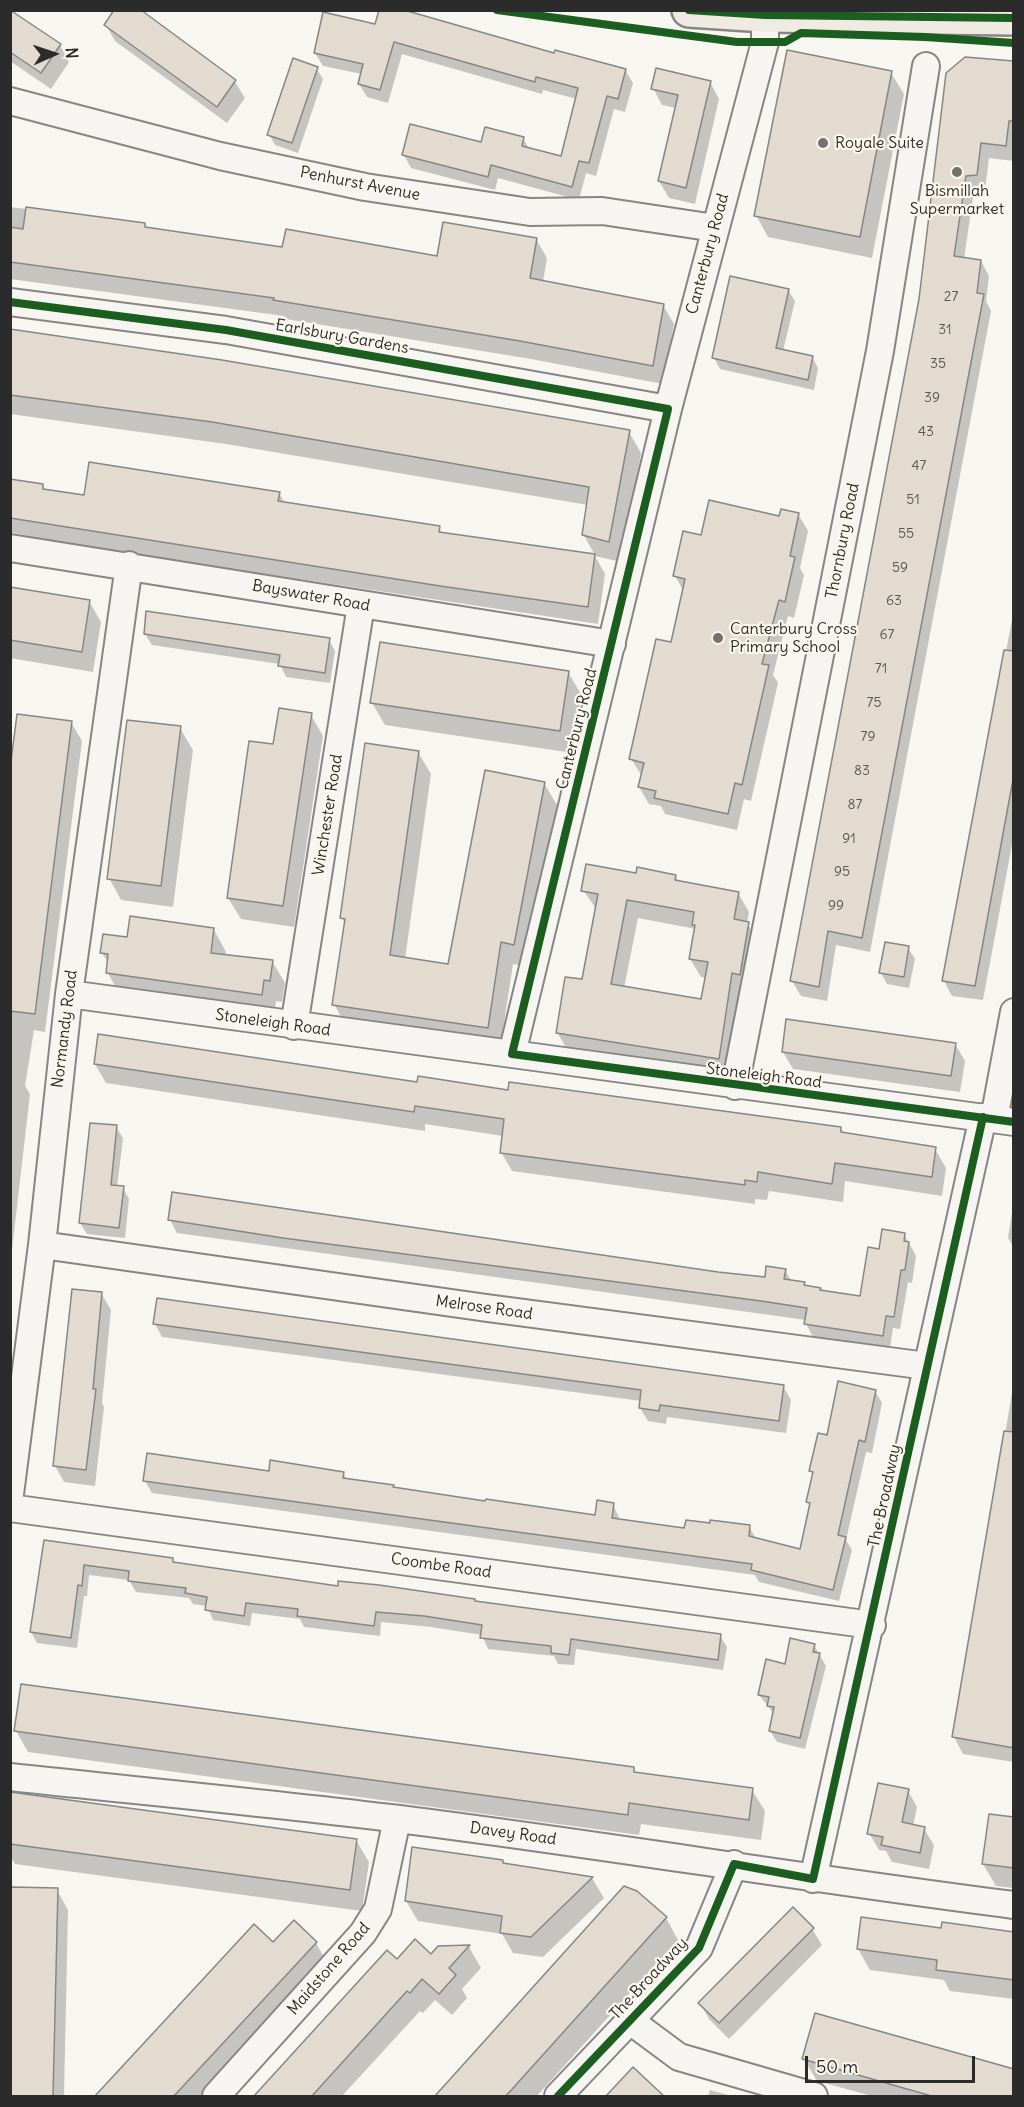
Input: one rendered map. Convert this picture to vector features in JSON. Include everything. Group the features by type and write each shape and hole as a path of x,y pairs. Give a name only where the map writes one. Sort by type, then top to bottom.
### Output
{"highway":[{"path":"689,10 765,15 1014,18"}],"street":[{"name":"Canterbury Road","path":"512,1054 668,409 765,42 765,15"},
{"name":"Thornbury Road","path":"735,1086 880,351 926,66"},
{"name":"Penhurst Avenue","path":"10,101 220,156 365,187 530,212 602,211 716,228"},
{"name":"Earlsbury Gardens","path":"10,303 226,330 668,409"},
{"name":"Bayswater Road","path":"10,548 129,565 361,605 612,644"},
{"name":"Normandy Road","path":"10,1494 42,1245 69,994 129,565"},
{"name":"Winchester Road","path":"294,1026 361,605"},
{"name":"Stoneleigh Road","path":"69,994 735,1086 997,1119"},
{"name":"The Broadway","path":"813,1879 872,1625 927,1366 997,1119 1014,1012"},
{"name":"Melrose Road","path":"42,1245 487,1308 927,1366"},
{"name":"Coombe Road","path":"10,1508 872,1625"},
{"name":"Davey Road","path":"10,1777 397,1819 734,1864 813,1879 1014,1905"},
{"name":"Maidstone Road","path":"216,2097 363,1933 378,1909 397,1819"},
{"name":"The Broadway","path":"558,2097 699,1948 734,1864"},
{"path":"629,2020 679,2057 813,2097"}],"building":[{"path":"10,10 61,44 41,73 10,52"},
{"path":"114,10 141,10 236,80 217,107 104,25"},
{"path":"379,10 404,10 554,53 555,50 626,69 618,99 607,96 589,163 579,161 572,187 491,165 488,177 402,155 410,124 481,142 485,127 524,137 522,146 561,156 578,88 536,77 535,82 394,42 380,90 358,84 363,64 314,53 323,12 375,24"},
{"name":"Royale Suite","path":"787,50 892,71 860,237 754,216"},
{"path":"965,57 1014,61 1014,121 1009,121 1006,146 981,143 977,175 966,176 954,256 981,260 977,293 984,294 862,938 828,931 819,987 790,981 919,299 946,73"},
{"path":"293,58 318,67 292,143 267,135"},
{"path":"656,68 711,81 686,188 658,181 678,95 651,89"},
{"path":"26,207 145,223 145,227 282,247 286,229 437,256 443,222 537,238 530,278 664,304 653,366 520,341 273,300 274,298 10,262 10,227 23,229"},
{"path":"730,276 789,289 776,348 813,356 808,380 712,358"},
{"path":"10,329 222,360 630,430 609,542 582,535 589,487 212,422 10,395"},
{"path":"89,462 280,492 278,501 440,526 439,532 595,554 588,607 10,518 10,479 43,484 43,489 84,495"},
{"path":"709,500 779,516 781,509 799,513 790,556 795,557 785,602 779,600 762,664 769,665 742,785 735,783 728,814 654,798 656,791 638,787 644,763 629,759 656,639 671,642 685,579 673,576 683,531 701,535"},
{"path":"10,587 90,600 82,652 10,640"},
{"path":"146,611 330,638 325,673 278,666 280,655 144,634"},
{"path":"380,642 569,671 560,731 370,703"},
{"path":"1004,650 1014,651 1014,774 975,986 942,981"},
{"path":"279,708 312,713 283,906 227,898 249,741 273,744"},
{"path":"17,714 72,721 35,1014 10,1011 10,769"},
{"path":"127,720 181,726 161,886 107,879"},
{"path":"365,743 419,751 390,955 448,964 485,770 545,782 514,945 501,942 488,1028 332,1005 345,919 340,918"},
{"path":"586,864 636,873 637,867 676,875 675,880 739,892 734,919 749,922 740,975 732,973 719,1059 556,1033 565,977 582,979 598,894 581,891","holes":["627,900 694,912 692,925 695,925 689,959 708,962 701,999 611,984"]},
{"path":"130,916 214,928 211,953 273,960 270,981 264,980 262,995 106,973 108,954 100,953 103,934 127,937"},
{"path":"885,942 909,946 904,977 879,973"},
{"path":"786,1019 956,1043 951,1076 782,1052"},
{"path":"98,1034 417,1082 418,1076 508,1090 509,1082 841,1127 841,1132 936,1147 932,1177 835,1163 832,1184 758,1172 757,1182 745,1180 745,1185 500,1153 504,1119 415,1106 414,1112 94,1064"},
{"path":"90,1123 117,1125 111,1185 124,1186 119,1228 79,1223"},
{"path":"172,1192 718,1272 765,1277 766,1266 786,1269 784,1279 805,1282 804,1285 821,1288 820,1290 860,1296 868,1247 879,1249 882,1229 905,1233 904,1241 909,1242 905,1270 901,1270 894,1317 886,1316 883,1336 804,1324 807,1308 283,1238 168,1220"},
{"path":"72,1289 102,1292 93,1389 96,1389 86,1470 53,1466"},
{"path":"157,1298 784,1385 779,1421 660,1405 659,1411 639,1408 641,1390 153,1324"},
{"path":"838,1381 876,1390 865,1442 859,1440 838,1535 846,1537 833,1590 751,1570 752,1564 143,1481 147,1453 269,1471 270,1460 344,1472 343,1478 394,1485 393,1487 595,1515 597,1500 614,1503 612,1518 684,1528 686,1520 710,1523 710,1520 750,1525 749,1536 800,1549 810,1503 806,1502 813,1472 809,1471 818,1433 827,1435"},
{"path":"1004,1431 1014,1432 1014,1748 952,1737"},
{"path":"44,1540 173,1558 173,1562 338,1586 338,1581 379,1585 475,1599 475,1601 721,1634 718,1660 571,1639 569,1655 551,1653 551,1646 480,1638 482,1625 424,1616 376,1612 374,1626 297,1616 298,1609 246,1603 244,1616 205,1610 207,1597 185,1593 186,1588 128,1581 129,1571 84,1565 82,1586 78,1585 71,1638 30,1632"},
{"path":"790,1638 815,1644 813,1652 820,1653 800,1738 769,1731 774,1707 767,1706 769,1697 758,1695 766,1659 785,1664"},
{"path":"21,1684 634,1767 634,1772 753,1788 749,1820 629,1803 628,1815 14,1731"},
{"path":"878,1783 909,1789 902,1822 925,1827 920,1853 881,1845 883,1837 867,1834"},
{"path":"10,1792 357,1839 350,1890 10,1844"},
{"path":"989,1814 1014,1817 1014,1868 982,1864"},
{"path":"412,1847 503,1860 503,1863 593,1877 531,1937 500,1933 502,1916 405,1901"},
{"path":"624,1886 637,1891 667,1917 505,2097 434,2097"},
{"path":"10,1887 58,1888 53,2097 10,2097"},
{"path":"793,1907 814,1928 719,2023 698,2003"},
{"path":"861,1917 941,1928 942,1922 1014,1932 1014,1980 936,1970 937,1960 857,1949"},
{"path":"294,1920 317,1942 173,2097 94,2097 254,1924 273,1942"},
{"path":"415,1939 431,1954 438,1946 470,1945 449,1968 456,1975 439,1994 422,1979 410,1993 407,1991 311,2097 253,2097 387,1950 397,1959"},
{"path":"815,2013 1014,2069 1014,2097 935,2097 802,2059"},
{"path":"633,2067 665,2097 605,2097"}],"cycle path":[{"path":"497,10 737,42 785,42 801,33 925,37 1014,43"},
{"path":"689,10 765,15 1014,18"},
{"path":"10,302 226,330 668,409 512,1054 1014,1122"},
{"path":"558,2096 699,1948 734,1864 813,1879 983,1117"}],"place":[{"name":"Royale Suite","path":"823,143"},
{"name":"Bismillah Supermarket","path":"957,172"},
{"name":"Canterbury Cross Primary School","path":"718,638"}]}
